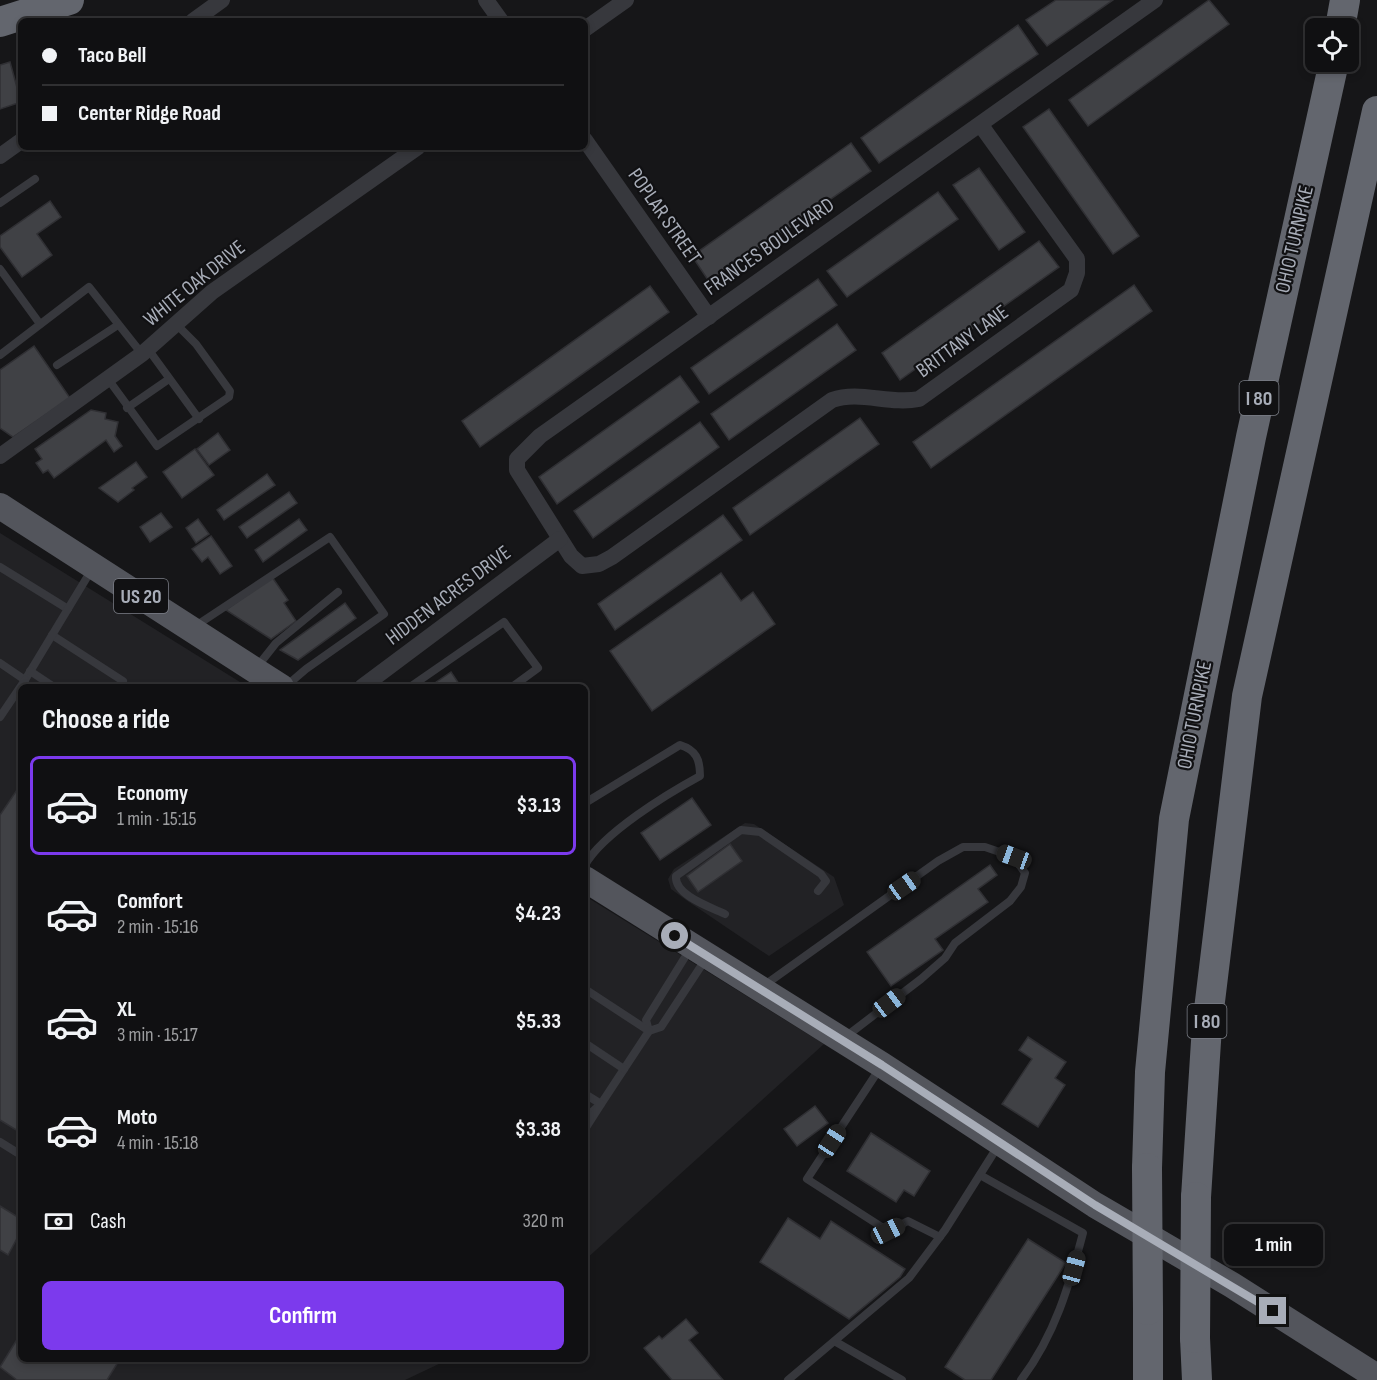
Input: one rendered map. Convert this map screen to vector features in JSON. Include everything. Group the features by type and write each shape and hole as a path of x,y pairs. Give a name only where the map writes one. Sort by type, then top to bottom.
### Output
{"highway":[{"path":"0,22 69,0"},
{"path":"1342,18 1345,0"},
{"name":"OHIO TURNPIKE","path":"1148,1380 1147,1168 1150,1072 1174,819 1189,736 1332,72"},
{"name":"I 80","path":"1197,1380 1196,1197 1207,1026 1227,846 1247,696 1377,111"}],"main road":[{"name":"US 20","path":"0,506 278,684"},
{"path":"588,881 882,1065 1095,1205 1232,1285 1374,1377"}],"street":[{"path":"197,18 222,0"},
{"path":"486,0 499,18"},
{"path":"588,27 626,0"},
{"name":"FRANCES BOULEVARD","path":"582,566 571,556 522,480 516,462 521,452 1155,0"},
{"name":"BRITTANY LANE","path":"582,566 599,564 612,557 820,407 848,394 890,401 919,399 1071,291 1077,273 1077,259 980,124"},
{"path":"0,156 18,143"},
{"name":"POPLAR STREET","path":"588,144 709,317"},
{"name":"WHITE OAK DRIVE","path":"0,456 145,351 213,292 414,150"},
{"name":"HIDDEN ACRES DRIVE","path":"366,684 560,539"}],"lane":[{"path":"0,204 36,179"},
{"path":"0,269 40,324"},
{"path":"0,355 89,288 118,325 169,379 199,419"},
{"path":"108,379 157,446 229,397 230,391 196,344 176,324"},
{"path":"57,365 118,325"},
{"path":"128,408 169,379"},
{"path":"191,629 330,537 384,614 287,684"},
{"path":"22,684 94,566"},
{"path":"0,567 68,609"},
{"path":"255,670 276,643 338,592"},
{"path":"414,684 504,622 538,669 516,684"},
{"path":"52,635 123,681"},
{"path":"0,663 25,680"},
{"path":"30,671 50,684"},
{"path":"0,717 18,690"},
{"path":"588,801 680,744 689,748 699,759 700,776 618,830 592,851 588,859"},
{"path":"725,914 685,893 675,880 678,873 741,830 760,832 821,874 826,881 818,891"},
{"path":"759,989 938,861 963,847 985,847 1014,857 1025,873 1021,887 1010,901 955,943 945,958 850,1046"},
{"path":"649,1031 646,1020 700,951"},
{"path":"588,1124 649,1031 661,1028 700,951"},
{"path":"588,991 649,1031"},
{"path":"588,1045 624,1069"},
{"path":"882,1065 807,1179 888,1231 908,1221 940,1237"},
{"path":"588,1096 601,1104"},
{"path":"588,1115 601,1104"},
{"path":"0,1142 18,1153"},
{"path":"788,1380 836,1342 909,1278 940,1237 1000,1143"},
{"path":"980,1175 1083,1233 1063,1308 1038,1358 1021,1380"},
{"path":"836,1342 902,1380"}],"shaded area":[{"path":"0,533 243,684 18,684 18,1362 443,1362 405,1380 0,1380"},
{"path":"745,823 754,824 834,877 844,905 769,956 671,889 668,879 674,869"},
{"path":"588,898 824,1044 588,1257"}],"building":[{"path":"1056,0 1113,0 1047,46 1026,20"},
{"path":"1209,0 1229,24 1088,126 1069,100"},
{"path":"1018,25 1038,54 879,163 861,138"},
{"path":"10,62 18,91 18,103 0,109 0,65"},
{"path":"1049,109 1139,236 1113,254 1023,127"},
{"path":"851,143 871,171 710,283 692,256"},
{"path":"979,168 1025,232 999,250 953,185"},
{"path":"938,192 958,219 847,297 827,271"},
{"path":"50,201 61,217 37,234 52,255 22,277 0,247 0,236"},
{"path":"1039,241 1059,267 900,380 882,353"},
{"path":"818,279 837,305 709,394 691,368"},
{"path":"1134,285 1152,311 931,468 913,442"},
{"path":"650,286 669,312 480,447 462,421"},
{"path":"837,324 856,350 729,440 711,414"},
{"path":"34,346 70,398 13,437 0,428 0,370"},
{"path":"680,376 699,402 557,504 539,477"},
{"path":"91,410 106,413 105,419 118,422 115,436 122,446 114,452 106,440 54,478 48,470 43,473 36,463 42,459 35,449"},
{"path":"860,418 879,444 750,535 733,508"},
{"path":"700,422 719,447 593,538 574,511"},
{"path":"218,433 230,450 209,465 197,449"},
{"path":"195,449 214,475 182,498 163,472"},
{"path":"136,462 147,477 118,502 99,488"},
{"path":"267,474 275,485 224,520 217,510"},
{"path":"289,492 297,503 247,538 239,527"},
{"path":"161,513 172,527 150,542 140,527"},
{"path":"723,515 742,540 615,630 598,604"},
{"path":"198,519 209,534 196,543 186,528"},
{"path":"299,519 307,530 263,562 255,550"},
{"path":"211,536 232,566 220,574 208,557 202,562 192,549"},
{"path":"721,573 741,601 753,592 775,624 652,711 610,651"},
{"path":"272,577 288,600 284,603 296,621 271,639 226,610"},
{"path":"345,603 356,618 298,660 280,650"},
{"path":"451,672 459,684 433,684"},
{"path":"18,788 18,1131 0,1120 0,815"},
{"path":"692,798 711,825 660,860 641,833"},
{"path":"730,844 742,861 698,892 687,876"},
{"path":"990,865 997,875 978,889 988,902 935,939 943,950 891,986 867,952"},
{"path":"1028,1037 1066,1062 1055,1078 1065,1085 1038,1127 1002,1104 1032,1059 1019,1050"},
{"path":"815,1106 828,1123 797,1146 784,1129"},
{"path":"871,1133 930,1171 914,1196 904,1190 896,1202 847,1171"},
{"path":"0,1206 18,1217 18,1237 8,1255 0,1250"},
{"path":"788,1218 820,1239 831,1221 905,1269 900,1277 849,1319 760,1262"},
{"path":"1028,1239 1066,1263 991,1380 965,1380 945,1367"},
{"path":"686,1319 698,1333 689,1340 723,1380 672,1380 644,1348 659,1336 662,1339"},
{"path":"18,1338 18,1362 118,1362 107,1380 17,1380 0,1367"}],"route":[{"path":"675,936 882,1065 1095,1205 1273,1311"}]}
